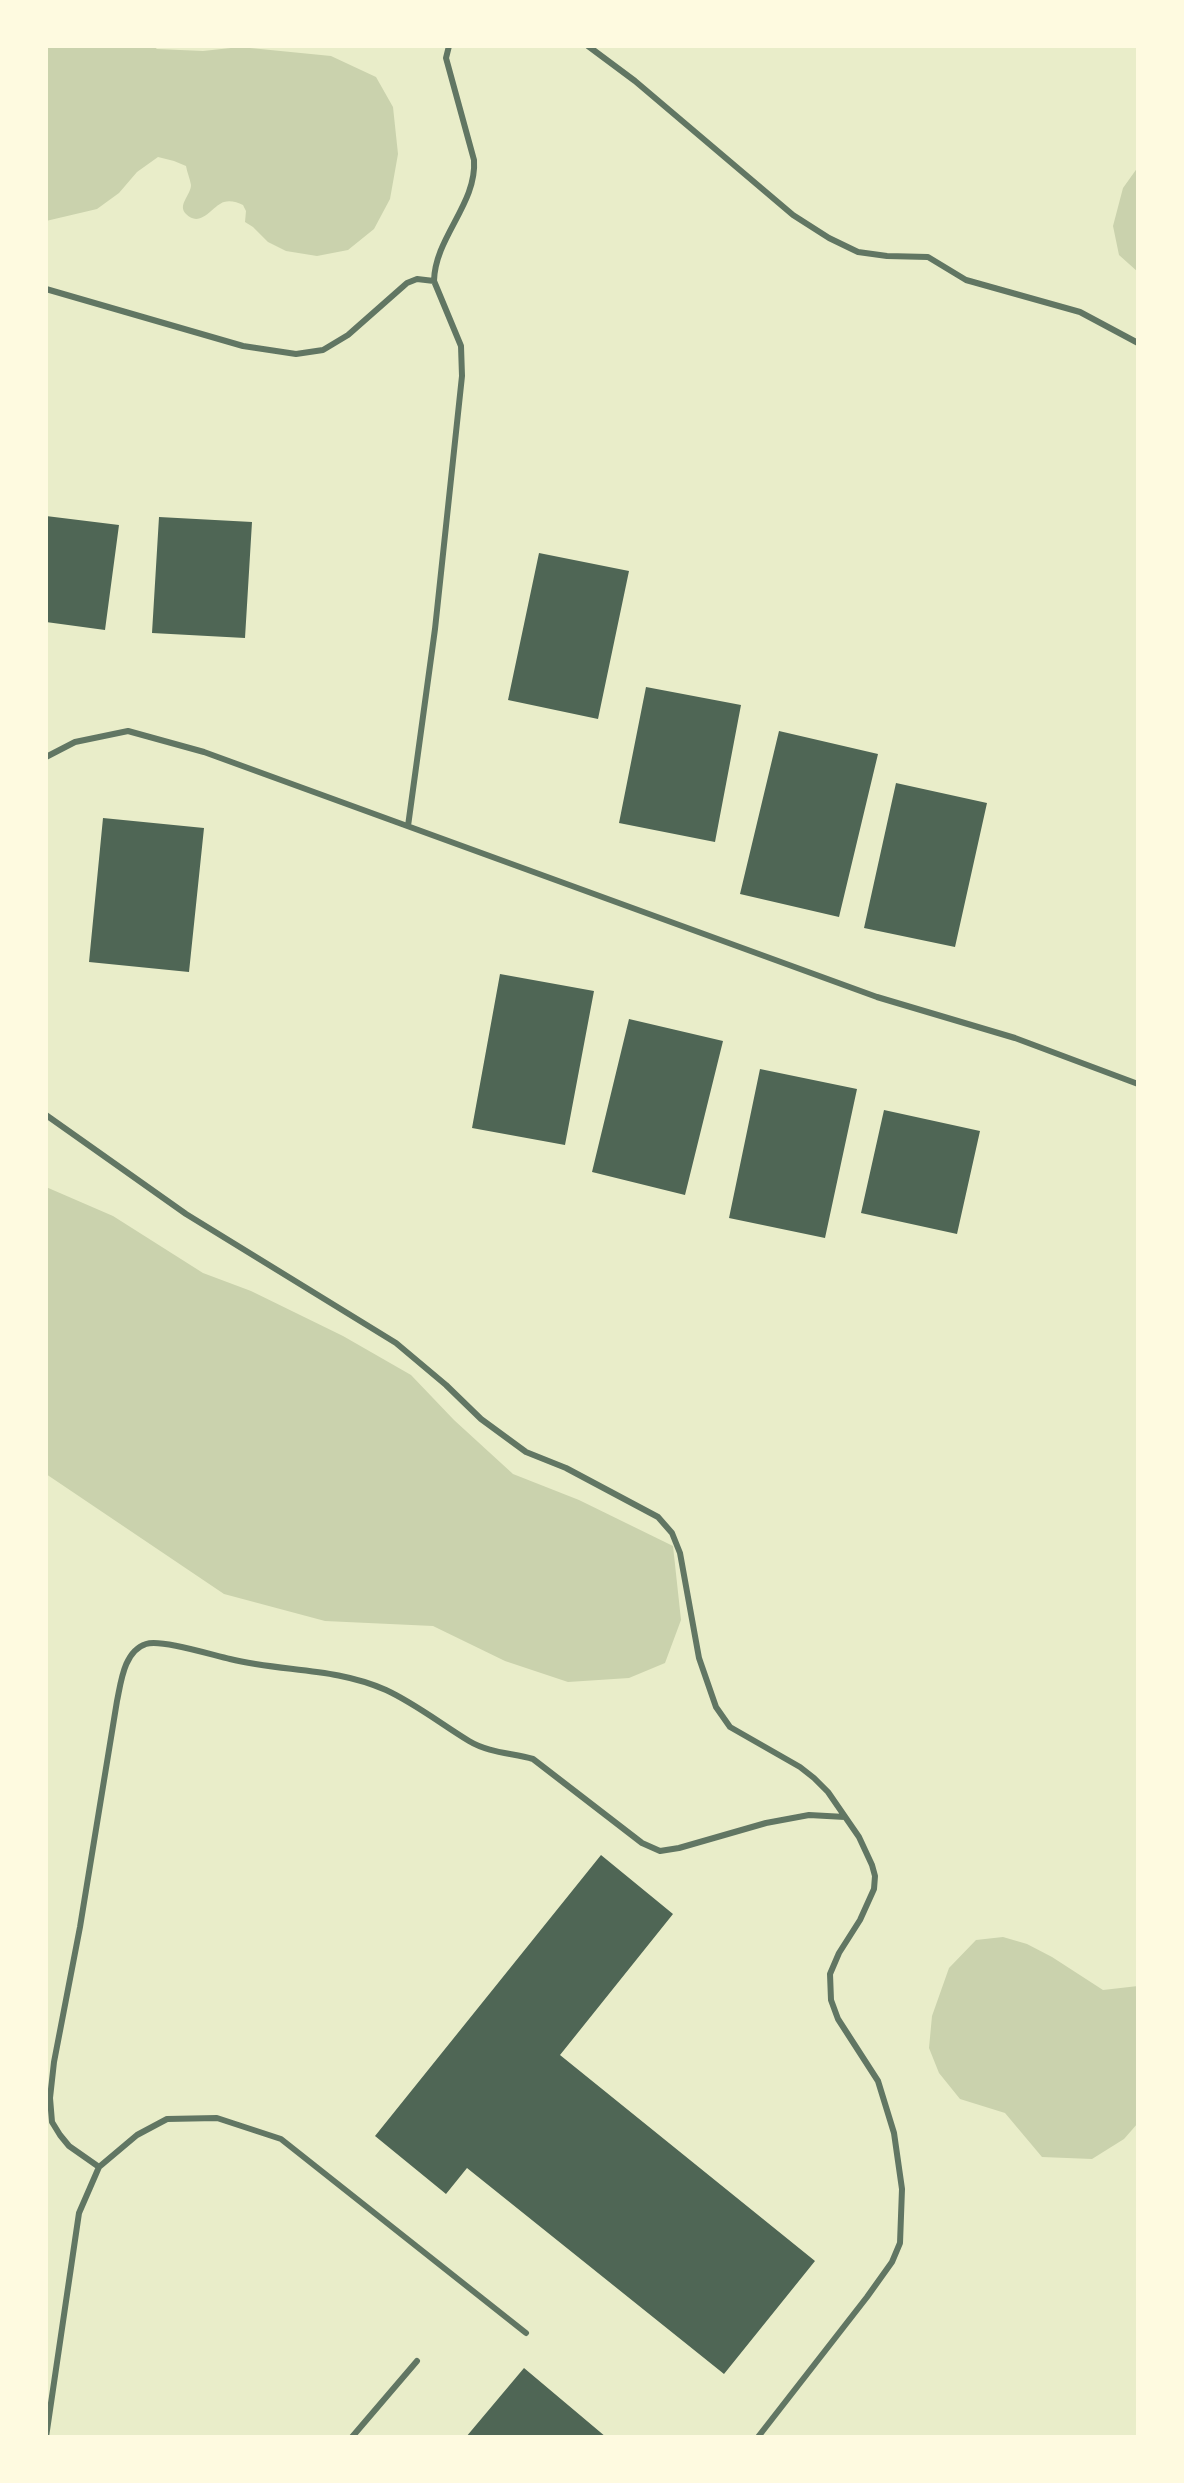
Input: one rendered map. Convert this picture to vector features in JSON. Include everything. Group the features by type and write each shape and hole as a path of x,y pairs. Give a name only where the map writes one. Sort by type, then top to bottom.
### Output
{"lane":[{"path":"408,826 435,629 463,360 461,346 434,281 437,262 470,192 475,173 446,58 449,46"},
{"path":"588,46 635,81 793,215 829,238 858,252 928,257 966,280 1080,312 1138,343"},
{"path":"46,289 243,346 296,354 323,350 348,335 407,283 417,279 434,281"},
{"path":"46,757 75,742 128,731 204,752 877,997 1015,1038 1138,1084"},
{"path":"46,1115 186,1214 396,1343 481,1419 526,1452 566,1468 658,1517 672,1533 680,1553 699,1658 716,1707 730,1727 814,1778 828,1792 859,1837 872,1865 874,1889 830,1974 831,2000 838,2019 878,2081 894,2133 902,2189 900,2243 892,2262 867,2297 758,2437"},
{"path":"99,2167 69,2146 60,2135 52,2122 50,2098 124,1667 135,1650 147,1643 239,1662 346,1676 386,1690 490,1751 533,1759 642,1843 660,1851 809,1815 845,1817"},
{"path":"46,2437 79,2213 99,2167 137,2135 167,2119 217,2118 281,2139 526,2333"},
{"path":"352,2437 417,2361"}],"green space":[{"path":"46,46 153,46 157,49 203,51 240,47 331,56 376,77 393,107 398,154 390,199 374,229 348,250 317,256 286,251 268,242 245,222 246,211 238,203 224,202 202,218 191,218 183,207 191,185 186,166 158,157 97,209 46,221"},
{"path":"1138,167 1138,272 1119,255 1113,226 1123,188"},
{"path":"46,1187 113,1216 203,1273 251,1291 343,1336 411,1375 513,1474 579,1500 673,1546 681,1620 665,1663 629,1678 568,1682 505,1661 433,1626 325,1621 224,1594 46,1474"},
{"path":"1003,1937 1027,1944 1052,1957 1103,1990 1138,1986 1138,2123 1124,2139 1092,2159 1042,2157 1005,2113 960,2099 939,2073 929,2048 932,2016 949,1968 976,1940"}],"building":[{"path":"46,516 119,525 105,630 46,622"},
{"path":"159,517 252,522 245,638 152,633"},
{"path":"539,553 629,571 598,719 508,700"},
{"path":"646,687 741,705 715,842 619,823"},
{"path":"779,731 878,754 839,917 740,894"},
{"path":"896,783 987,803 955,947 864,928"},
{"path":"103,818 204,828 189,972 89,962"},
{"path":"500,974 594,991 565,1145 472,1128"},
{"path":"629,1019 723,1041 685,1195 592,1172"},
{"path":"760,1069 857,1089 825,1238 729,1218"},
{"path":"884,1110 980,1131 957,1234 861,1213"},
{"path":"601,1855 673,1914 560,2055 815,2261 724,2374 467,2168 446,2194 375,2136"},
{"path":"524,2368 606,2437 466,2437"}]}
